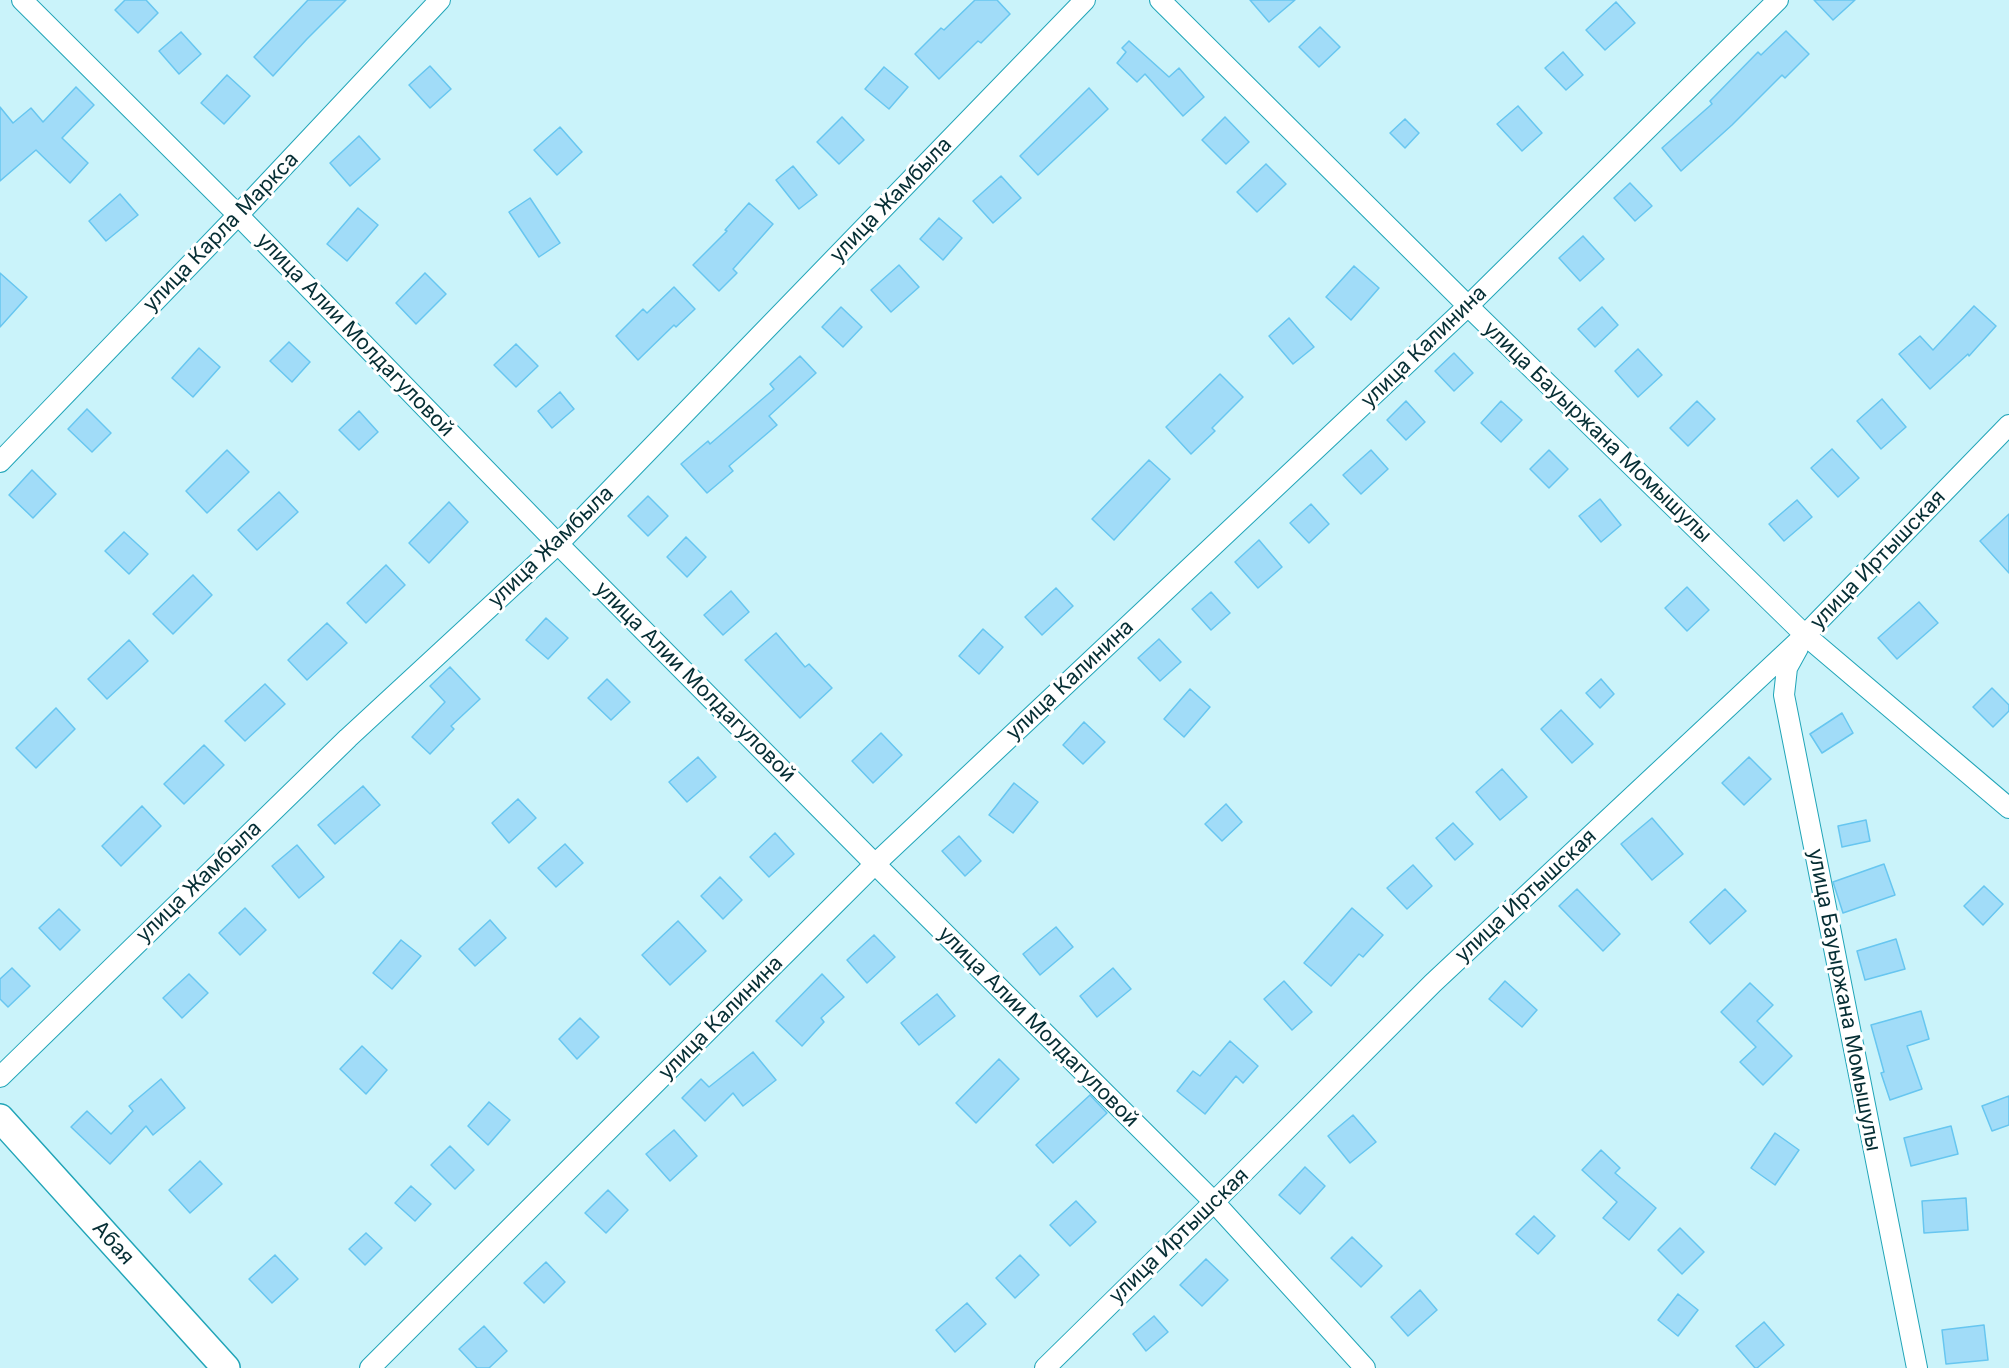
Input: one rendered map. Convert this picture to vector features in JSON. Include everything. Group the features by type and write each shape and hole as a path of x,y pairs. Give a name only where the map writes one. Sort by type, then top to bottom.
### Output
{"street":[{"name":"улица Алии Молдагуловой","path":"22,0 238,215 558,544 875,864 1214,1203 1365,1368"},
{"name":"улица Карла Маркса","path":"0,462 238,215 440,0"},
{"name":"улица Жамбыла","path":"0,1077 348,738 558,544 1085,0"},
{"name":"улица Бауыржана Момышулы","path":"1160,0 1468,306 1805,635 2009,808"},
{"name":"улица Калинина","path":"370,1368 875,864 1468,306 1778,0"},
{"name":"улица Иртышская","path":"1045,1368 1214,1203 1433,982 1805,635 2009,425"},
{"name":"улица Бауыржана Момышулы","path":"1805,635 1787,668 1784,695 1917,1368"},
{"name":"Абая","path":"0,1119 226,1368"}],"building":[{"path":"125,0 146,0 158,13 138,33 115,10"},
{"path":"308,0 346,0 273,76 254,57"},
{"path":"975,0 997,0 1010,14 981,43 978,41 939,79 915,54 941,28 944,30"},
{"path":"1250,0 1295,0 1269,22"},
{"path":"1814,0 1855,0 1833,20"},
{"path":"1616,2 1635,23 1605,50 1586,30"},
{"path":"1320,27 1340,47 1319,67 1299,47"},
{"path":"1786,31 1809,54 1785,78 1782,75 1681,171 1662,148 1712,104 1710,101 1758,52 1761,55"},
{"path":"181,32 201,54 179,74 159,51"},
{"path":"1129,41 1169,77 1179,68 1204,97 1183,116 1145,74 1137,82 1117,63 1126,52 1122,48"},
{"path":"1563,52 1583,75 1566,90 1545,68"},
{"path":"430,66 451,89 430,108 409,85"},
{"path":"884,67 908,87 889,109 865,89"},
{"path":"227,75 250,96 224,124 201,103"},
{"path":"76,87 94,105 62,138 88,163 70,183 36,150 0,181 0,107 13,123 31,108 43,122"},
{"path":"1089,88 1108,109 1038,175 1020,156"},
{"path":"1518,106 1542,133 1522,151 1497,124"},
{"path":"842,117 864,140 839,164 817,142"},
{"path":"1225,117 1249,142 1226,164 1202,140"},
{"path":"1405,119 1419,133 1405,148 1390,133"},
{"path":"560,127 582,152 557,175 534,150"},
{"path":"359,136 380,159 350,186 330,163"},
{"path":"1266,164 1286,184 1257,212 1237,192"},
{"path":"793,166 817,195 799,209 776,180"},
{"path":"1001,176 1021,198 993,223 973,201"},
{"path":"1630,183 1652,206 1635,221 1614,198"},
{"path":"120,194 138,215 106,241 89,221"},
{"path":"530,198 560,243 539,257 509,212"},
{"path":"749,203 773,224 733,269 737,273 719,291 693,265 727,231 725,230"},
{"path":"358,208 378,225 347,261 327,244"},
{"path":"939,218 962,238 943,260 920,239"},
{"path":"1583,236 1604,259 1580,281 1559,258"},
{"path":"899,265 919,287 891,312 871,290"},
{"path":"1354,266 1379,288 1351,320 1326,297"},
{"path":"0,273 27,297 0,327"},
{"path":"425,273 446,294 416,324 396,303"},
{"path":"674,287 695,309 676,327 674,325 638,360 616,336 643,309 647,313"},
{"path":"1974,306 1996,326 1969,356 1968,354 1930,389 1899,354 1920,336 1933,350"},
{"path":"841,307 862,327 843,347 822,327"},
{"path":"1602,307 1618,325 1595,347 1578,329"},
{"path":"1289,318 1314,347 1293,364 1269,336"},
{"path":"289,342 310,362 292,382 270,361"},
{"path":"516,344 538,366 516,387 494,365"},
{"path":"199,348 220,367 193,397 172,378"},
{"path":"1638,349 1662,375 1638,397 1615,371"},
{"path":"1454,353 1473,373 1454,391 1435,371"},
{"path":"800,356 816,373 769,416 777,425 729,466 733,471 707,493 681,464 708,441 710,444 774,389 770,384"},
{"path":"1220,374 1243,397 1212,428 1215,431 1191,454 1166,427"},
{"path":"560,392 574,409 552,428 538,411"},
{"path":"1882,399 1906,427 1881,449 1857,421"},
{"path":"1406,401 1425,422 1406,440 1387,420"},
{"path":"1501,401 1522,420 1501,442 1481,423"},
{"path":"1697,401 1715,419 1688,446 1670,428"},
{"path":"87,409 111,433 92,452 68,429"},
{"path":"359,411 378,432 359,450 339,430"},
{"path":"1832,449 1859,478 1838,497 1811,468"},
{"path":"227,450 249,472 207,513 186,491"},
{"path":"1371,450 1388,469 1361,494 1343,475"},
{"path":"1549,450 1568,469 1549,488 1530,469"},
{"path":"1149,460 1170,479 1114,540 1092,519"},
{"path":"32,470 56,494 33,518 9,495"},
{"path":"279,492 298,512 257,550 238,530"},
{"path":"648,496 668,516 648,536 628,516"},
{"path":"1600,499 1621,525 1601,542 1579,516"},
{"path":"1797,500 1812,517 1784,541 1769,524"},
{"path":"449,502 468,522 429,563 409,543"},
{"path":"1311,504 1329,524 1309,543 1290,523"},
{"path":"2009,514 2009,573 1980,541"},
{"path":"124,532 148,554 129,574 105,551"},
{"path":"686,537 706,557 687,577 667,557"},
{"path":"1259,540 1282,567 1258,588 1235,562"},
{"path":"386,565 405,585 366,623 347,603"},
{"path":"193,575 212,595 173,634 153,614"},
{"path":"1687,587 1709,610 1687,631 1665,608"},
{"path":"1056,588 1073,606 1042,635 1025,617"},
{"path":"731,591 749,612 723,635 704,615"},
{"path":"1211,592 1230,613 1211,630 1192,609"},
{"path":"1919,602 1938,623 1897,659 1878,638"},
{"path":"546,618 568,638 548,659 526,640"},
{"path":"327,623 347,643 307,680 288,660"},
{"path":"983,629 1003,647 979,674 959,656"},
{"path":"776,633 805,667 809,664 832,688 800,718 745,660"},
{"path":"1159,639 1181,662 1160,681 1138,658"},
{"path":"129,640 148,661 107,699 88,679"},
{"path":"450,667 480,699 451,726 454,729 430,754 412,737 445,702 430,686"},
{"path":"607,679 630,702 611,720 588,698"},
{"path":"1601,679 1614,694 1600,708 1586,693"},
{"path":"265,684 285,704 245,741 225,721"},
{"path":"1992,688 2009,705 2009,711 1993,727 1973,707"},
{"path":"1190,689 1210,707 1184,737 1164,719"},
{"path":"56,708 75,729 36,768 16,748"},
{"path":"1561,710 1593,744 1572,763 1541,729"},
{"path":"1842,713 1853,733 1822,753 1810,734"},
{"path":"1084,722 1105,742 1083,764 1063,745"},
{"path":"881,733 902,755 873,783 852,761"},
{"path":"204,745 224,765 184,804 164,784"},
{"path":"698,757 716,777 687,802 669,782"},
{"path":"1749,757 1771,779 1744,805 1722,783"},
{"path":"1502,769 1527,797 1500,820 1476,792"},
{"path":"1014,783 1038,802 1013,833 989,815"},
{"path":"363,786 380,805 335,844 318,825"},
{"path":"518,799 536,818 509,843 492,823"},
{"path":"1226,804 1242,822 1222,841 1205,824"},
{"path":"142,806 161,826 121,866 102,846"},
{"path":"1652,818 1683,854 1652,880 1621,844"},
{"path":"1866,820 1870,841 1842,847 1838,826"},
{"path":"1453,823 1473,844 1455,860 1436,838"},
{"path":"775,833 794,854 769,877 750,857"},
{"path":"959,836 981,861 965,876 942,851"},
{"path":"565,844 583,863 556,887 538,868"},
{"path":"297,845 324,877 299,898 272,866"},
{"path":"1884,864 1895,895 1843,913 1833,882"},
{"path":"1413,865 1432,886 1407,909 1387,888"},
{"path":"720,877 742,900 723,919 701,896"},
{"path":"1984,886 2003,904 1983,925 1964,906"},
{"path":"1577,889 1620,934 1603,951 1559,906"},
{"path":"1725,889 1746,911 1710,944 1690,922"},
{"path":"245,908 266,930 240,955 219,933"},
{"path":"1352,908 1383,935 1363,957 1359,954 1331,986 1304,963"},
{"path":"59,909 80,930 60,950 39,928"},
{"path":"490,920 506,938 475,966 459,949"},
{"path":"678,921 706,951 670,985 642,955"},
{"path":"1056,927 1073,947 1040,975 1023,954"},
{"path":"874,935 895,957 867,983 847,960"},
{"path":"1896,939 1905,969 1865,980 1857,951"},
{"path":"401,940 421,956 392,989 373,973"},
{"path":"12,968 30,986 8,1007 0,999 0,979"},
{"path":"1113,968 1131,989 1097,1017 1080,996"},
{"path":"189,974 208,993 182,1018 163,998"},
{"path":"822,974 844,997 821,1018 824,1022 802,1046 776,1021"},
{"path":"1284,981 1312,1012 1292,1030 1264,999"},
{"path":"1505,981 1537,1010 1522,1027 1489,999"},
{"path":"1750,983 1773,1005 1757,1021 1792,1056 1763,1085 1740,1062 1756,1047 1721,1012"},
{"path":"937,994 955,1016 919,1045 901,1023"},
{"path":"1921,1011 1929,1039 1907,1046 1922,1089 1890,1100 1881,1073 1884,1072 1871,1025"},
{"path":"580,1018 599,1037 577,1059 559,1039"},
{"path":"1230,1041 1258,1066 1243,1083 1236,1076 1205,1114 1177,1091 1193,1071 1200,1076"},
{"path":"362,1046 387,1070 366,1094 340,1069"},
{"path":"753,1052 776,1080 743,1106 733,1093 705,1121 682,1098 701,1079 709,1087"},
{"path":"999,1059 1019,1079 976,1123 956,1103"},
{"path":"161,1079 185,1108 153,1135 146,1126 110,1164 71,1127 87,1111 111,1134 133,1111 129,1106"},
{"path":"1090,1095 1107,1113 1053,1163 1036,1145"},
{"path":"2009,1096 2009,1125 1992,1131 1982,1106"},
{"path":"489,1102 510,1120 488,1145 468,1126"},
{"path":"1353,1115 1376,1142 1350,1163 1328,1136"},
{"path":"1951,1126 1958,1154 1911,1166 1904,1138"},
{"path":"674,1130 697,1156 670,1181 646,1154"},
{"path":"1775,1133 1799,1150 1775,1185 1751,1168"},
{"path":"450,1146 474,1170 455,1189 431,1165"},
{"path":"1601,1150 1620,1168 1615,1173 1656,1208 1629,1240 1603,1218 1617,1202 1582,1170"},
{"path":"200,1161 222,1184 190,1213 169,1190"},
{"path":"1305,1167 1325,1186 1300,1214 1279,1195"},
{"path":"411,1186 431,1204 415,1221 395,1203"},
{"path":"608,1190 628,1210 606,1233 585,1213"},
{"path":"1966,1198 1968,1230 1924,1233 1922,1201"},
{"path":"1076,1201 1096,1222 1070,1246 1050,1225"},
{"path":"1534,1216 1555,1236 1538,1254 1516,1234"},
{"path":"1680,1228 1704,1252 1682,1274 1658,1250"},
{"path":"366,1233 382,1248 365,1265 349,1249"},
{"path":"1352,1237 1382,1266 1361,1287 1331,1258"},
{"path":"275,1255 298,1279 272,1303 249,1279"},
{"path":"1020,1255 1039,1275 1015,1298 996,1278"},
{"path":"1206,1259 1228,1280 1202,1306 1180,1285"},
{"path":"546,1262 565,1282 544,1303 524,1283"},
{"path":"1420,1290 1437,1310 1408,1336 1391,1317"},
{"path":"1678,1294 1698,1310 1678,1336 1658,1320"},
{"path":"967,1303 986,1324 955,1352 936,1330"},
{"path":"1154,1316 1168,1332 1146,1351 1133,1334"},
{"path":"1764,1322 1784,1345 1755,1368 1736,1346"},
{"path":"1984,1325 1988,1360 1946,1364 1942,1330"},
{"path":"484,1326 507,1351 489,1368 477,1368 459,1349"}]}
